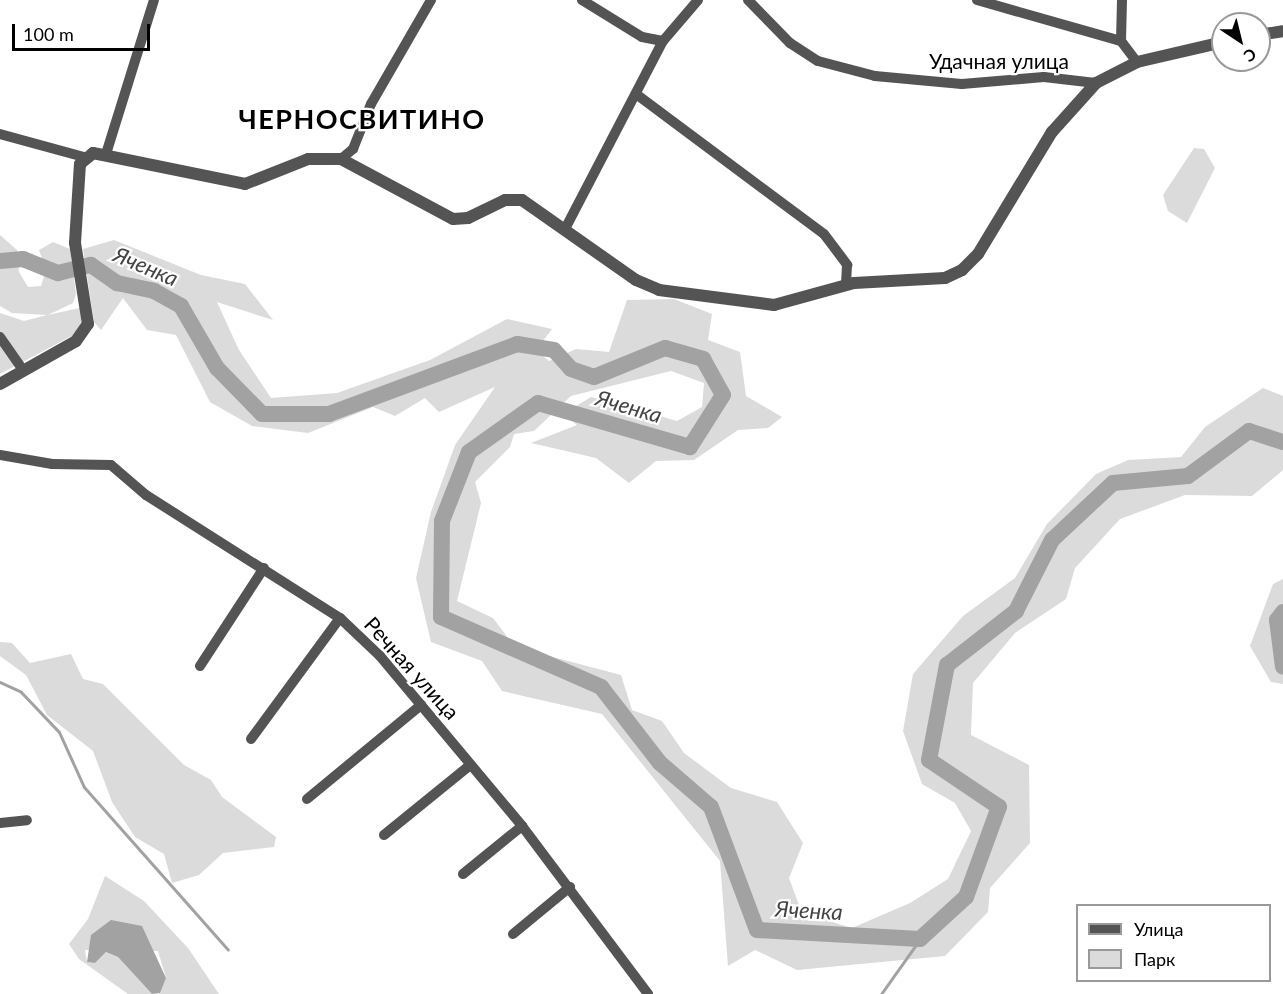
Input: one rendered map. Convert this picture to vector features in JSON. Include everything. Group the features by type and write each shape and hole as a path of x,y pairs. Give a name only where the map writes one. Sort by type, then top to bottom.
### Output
{"street":[{"path":"106,154 154,0"},
{"path":"341,159 353,149 371,104 431,0"},
{"path":"582,0 642,37 663,41"},
{"path":"565,229 663,41 698,0"},
{"name":"Удачная улица","path":"748,0 790,43 818,61 876,76 962,84 1044,77 1096,82"},
{"name":"Удачная улица","path":"977,0 1014,6 1121,41"},
{"path":"1122,0 1121,41 1137,62"},
{"path":"0,134 84,158 106,154 245,184 308,159 341,159 446,216 468,218 505,200 522,200 660,290 774,305 846,285 945,278 962,270 978,254 1053,132 1096,82 1137,62 1211,45"},
{"path":"636,94 824,234 847,265 846,285"},
{"path":"0,384 76,341 88,324 86,295 75,243 84,158"},
{"path":"0,337 23,370"},
{"name":"Речная улица","path":"0,454 52,464 111,465 146,495 340,618 421,705 522,826 570,887 648,994"},
{"path":"200,666 264,568"},
{"path":"251,739 340,618"},
{"path":"307,799 421,705"},
{"path":"384,836 470,765"},
{"path":"0,824 27,820"},
{"path":"463,874 522,826"},
{"path":"513,934 570,887"}],"green space":[{"path":"1194,148 1204,149 1215,168 1187,223 1168,211 1163,195"},
{"path":"0,235 17,250 19,272 28,287 41,286 46,270 39,250 53,242 70,249 76,294 73,303 48,315 84,307 79,332 0,374 0,313 24,321 47,315 12,313 0,306"},
{"path":"114,240 201,275 245,284 273,320 217,302 239,350 271,398 337,393 430,360 507,319 552,329 536,350 549,361 576,349 609,352 627,300 674,299 712,314 708,340 740,352 746,396 782,417 768,428 738,430 694,460 656,461 629,483 596,458 531,443 577,425 563,414 591,397 677,421 702,407 704,383 671,371 571,396 534,431 514,434 510,447 475,482 481,503 457,601 493,618 515,647 621,675 632,710 662,721 684,753 731,788 777,802 803,843 789,878 802,913 852,928 910,903 948,879 971,831 955,803 922,784 903,731 913,674 963,616 1015,578 1047,524 1096,474 1128,460 1181,457 1205,427 1263,388 1283,396 1283,470 1252,496 1185,495 1120,519 1075,568 1066,599 1015,633 973,683 971,735 1029,765 1030,843 990,888 988,912 945,956 797,970 755,950 728,966 720,861 602,714 502,691 482,661 431,642 416,578 431,512 455,445 495,387 439,412 425,398 395,416 373,407 308,433 252,426 210,402 176,335 147,330 123,298 101,330 94,322 83,249"},
{"path":"1283,579 1283,684 1271,682 1250,646 1273,584"},
{"path":"0,642 12,643 30,663 71,654 83,679 103,684 184,765 211,780 222,797 276,837 274,847 223,853 199,875 172,883 164,854 135,837 112,802 93,751 47,715 26,675 0,656"},
{"path":"105,876 144,901 188,948 219,994 159,994 166,978 158,951 85,950 87,962 95,963 106,952 118,957 152,994 128,994 79,959 69,944 88,919"}],"shaded area":[{"path":"111,920 142,926 166,978 160,993 152,994 118,957 106,952 95,963 87,962 91,935"}],"waterway":[{"name":"Яченка","path":"0,261 23,259 58,273 91,265 117,283 154,291 181,306 217,368 262,414 329,414 517,344 554,350 571,369 594,377 665,348 703,359 723,395 690,447 538,403 469,452 442,521 441,617 601,687 660,763 711,807 757,930 920,939 966,897 999,807 929,760 947,665 1016,611 1052,540 1113,483 1188,476 1249,431 1283,442"},
{"name":"Яченка","path":"1283,612 1277,620 1283,667"},
{"path":"0,682 21,692 59,732 84,787 228,950"},
{"name":"Яченка","path":"881,994 920,939"}],"district":[{"name":"ЧЕРНОСВИТИНО","path":"362,119"}]}
